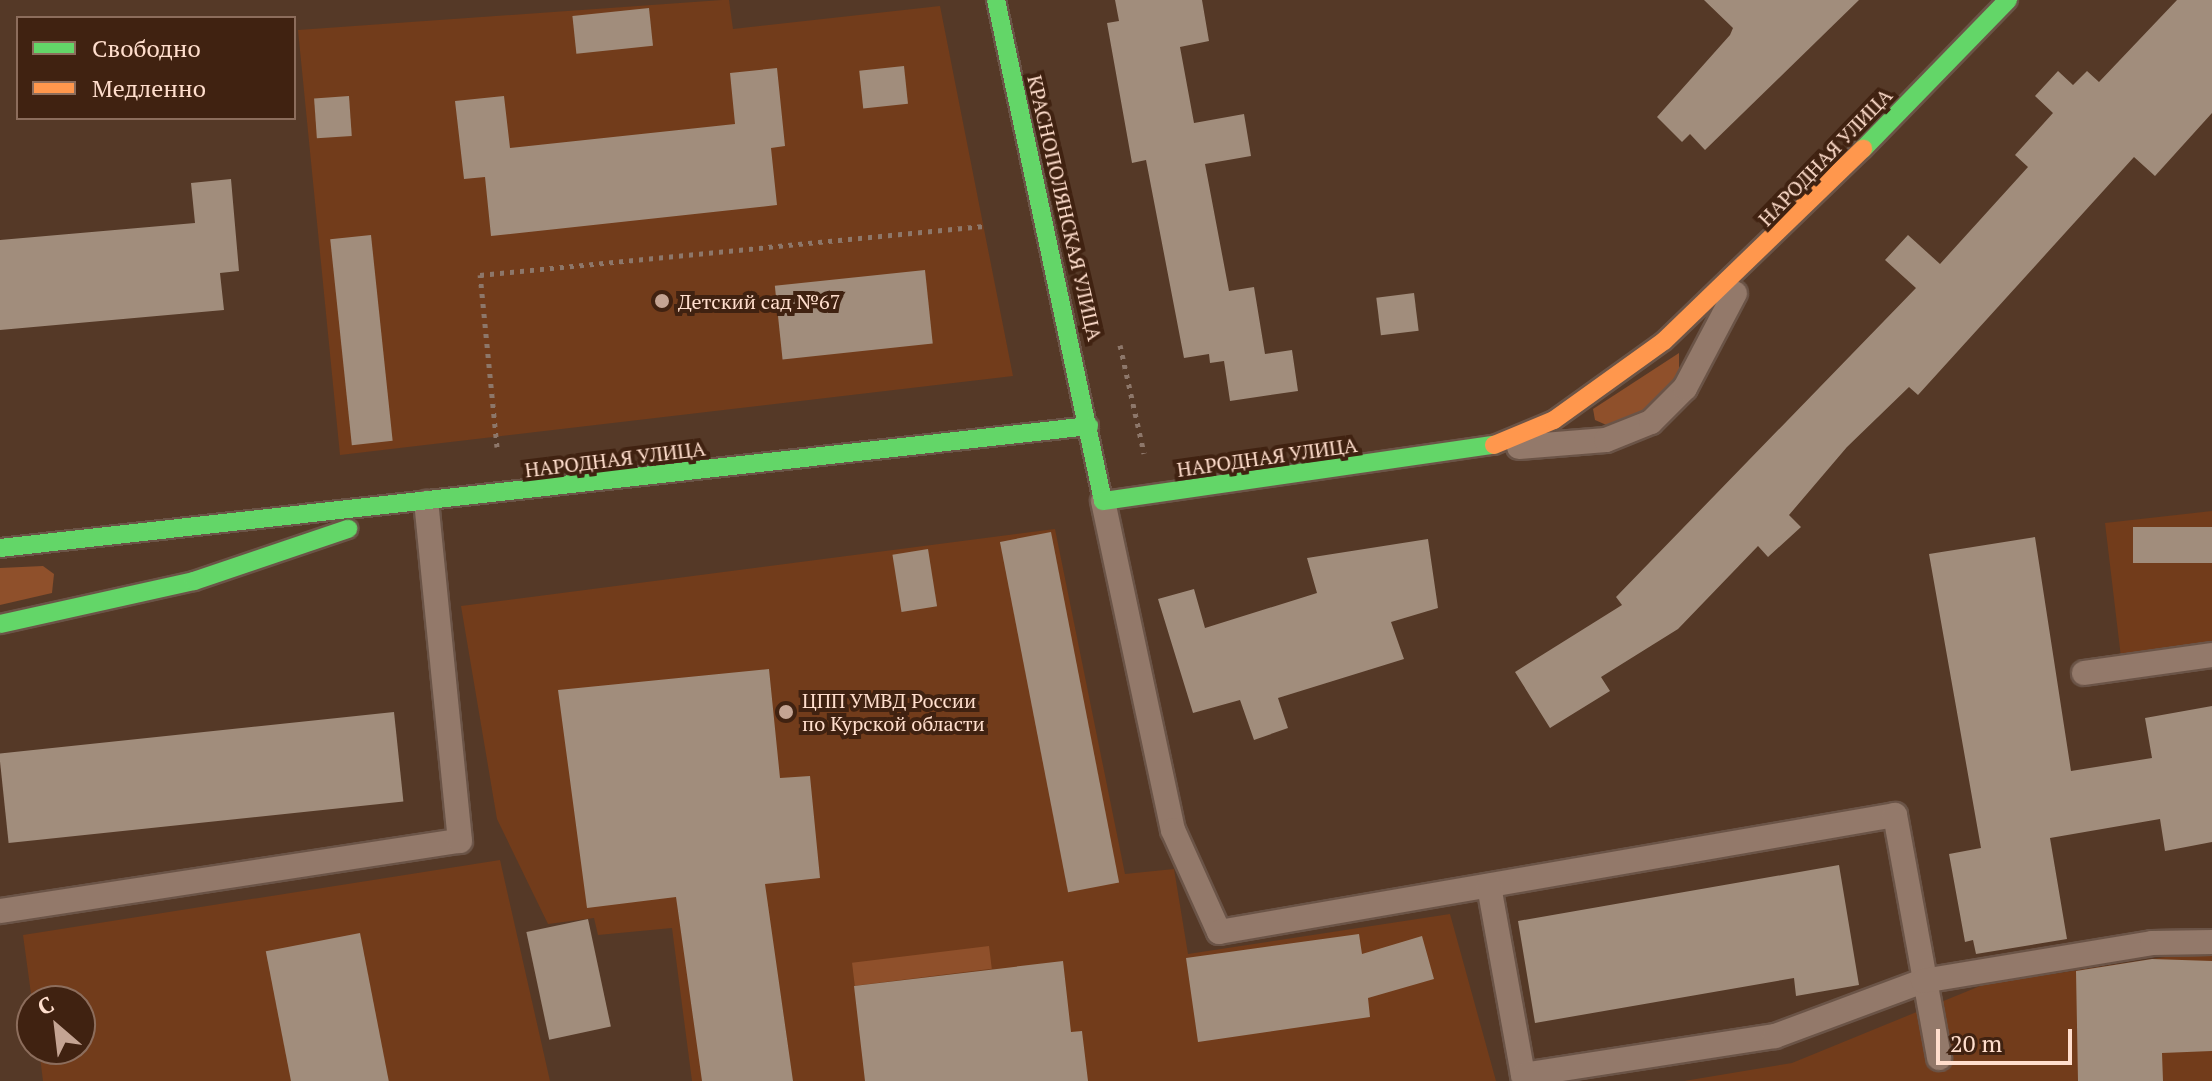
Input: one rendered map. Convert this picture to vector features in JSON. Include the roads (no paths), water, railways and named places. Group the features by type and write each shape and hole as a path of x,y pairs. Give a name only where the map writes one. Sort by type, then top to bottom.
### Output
{"street":[{"name":"КРАСНОПОЛЯНСКАЯ УЛИЦА","path":"996,0 1089,426"},
{"name":"НАРОДНАЯ УЛИЦА","path":"1103,501 1481,450 1554,420 1664,341 1749,265 2008,0"},
{"path":"1089,426 1103,501"},
{"name":"НАРОДНАЯ УЛИЦА","path":"0,548 426,503 1089,426"},
{"name":"НАРОДНАЯ УЛИЦА","path":"0,624 194,581 426,503"}],"lane":[{"path":"1481,450 1606,440 1651,422 1685,388 1749,265"},
{"path":"1103,501 1173,830 1219,932 1895,815 1939,1058"},
{"path":"0,911 460,841 426,503"},
{"path":"2084,673 2212,655"},
{"path":"1489,886 1523,1075 1775,1036 1923,981 2152,943 2212,942"}],"place":[{"name":"Детский сад №67","path":"662,301"},
{"name":"ЦПП УМВД России по Курской области","path":"786,712"}]}
